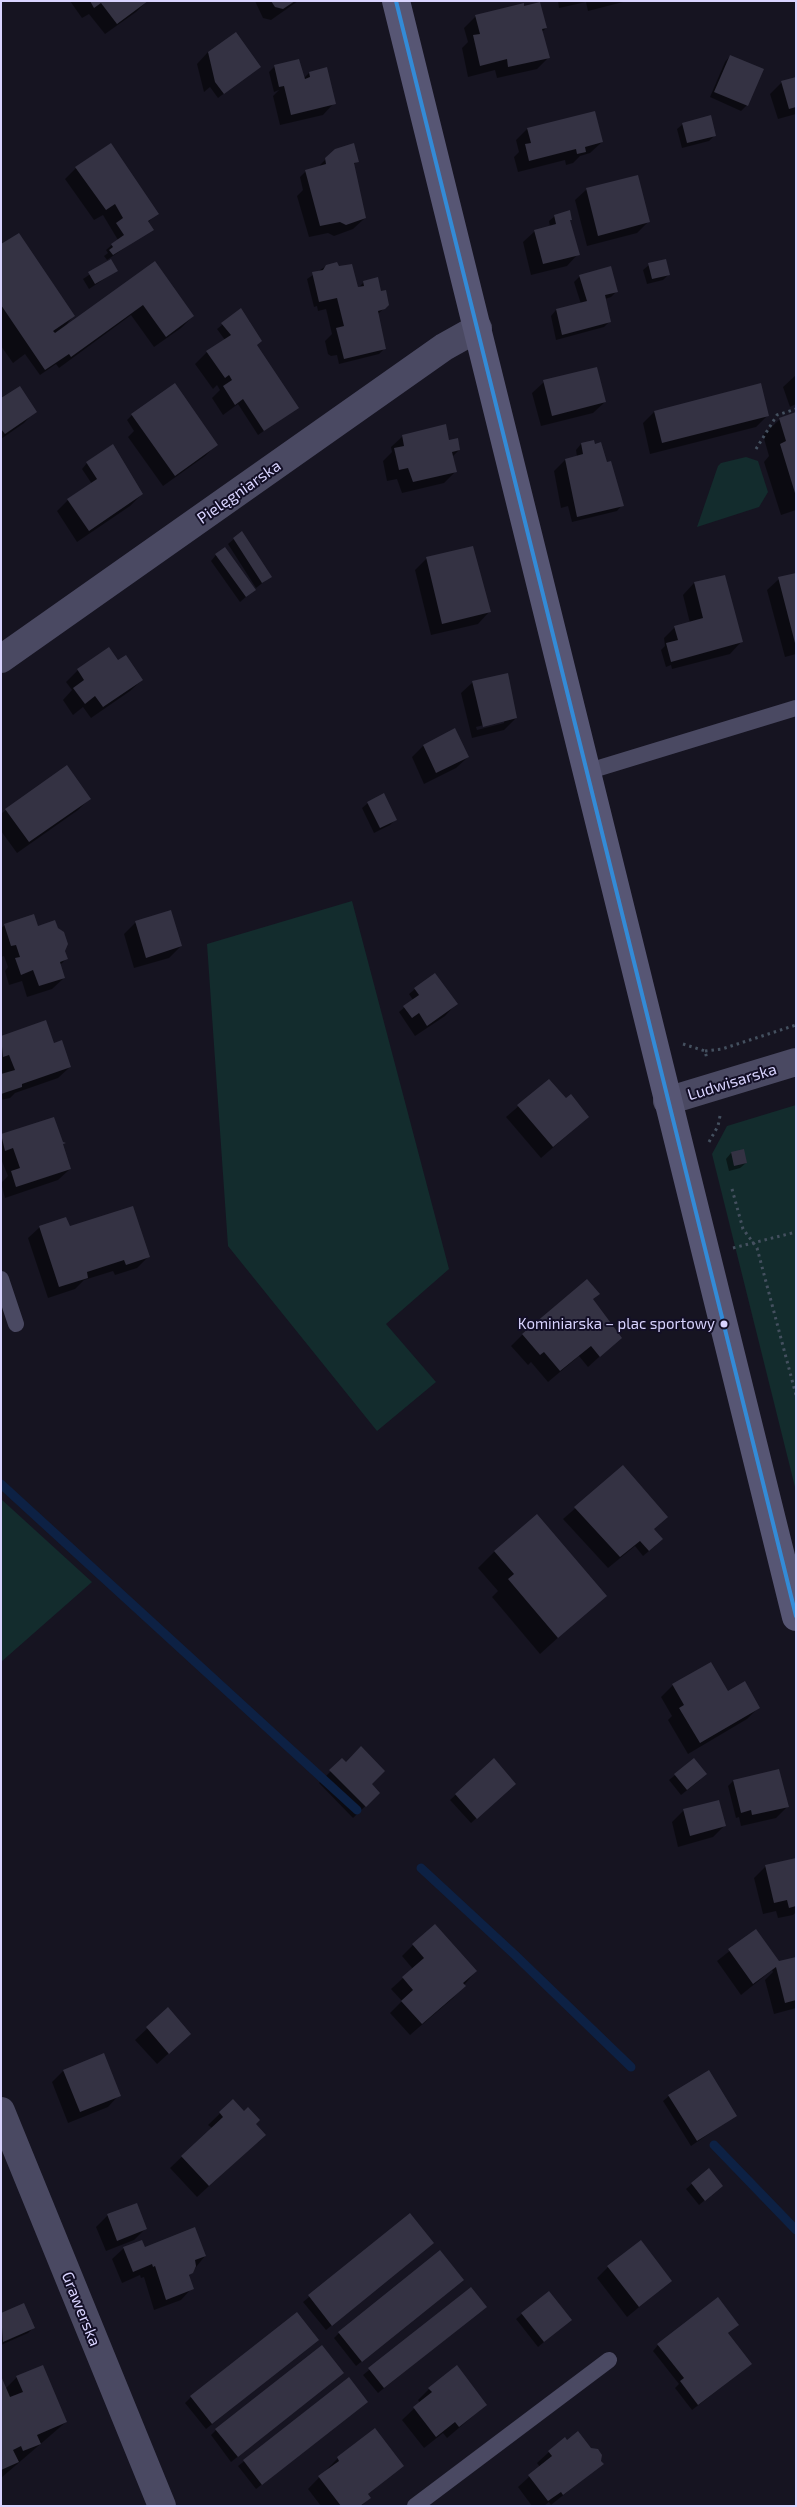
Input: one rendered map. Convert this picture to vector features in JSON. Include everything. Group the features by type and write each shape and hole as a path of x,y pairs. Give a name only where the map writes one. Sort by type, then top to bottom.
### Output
{"street":[{"path":"396,1 796,1617"},
{"name":"Pielęgniarska","path":"1,660 444,347 478,328"},
{"name":"Ludwisarska","path":"667,1101 796,1062"},
{"name":"Grawerska","path":"1,2111 162,2506"}],"lane":[{"path":"586,772 796,708"},
{"path":"1,1278 16,1324"},
{"path":"415,2506 609,2360"}],"path":[{"path":"756,449 777,415 796,410"},
{"path":"654,1045 673,1041 705,1051 722,1048 796,1025"},
{"path":"705,1051 709,1066"},
{"path":"705,1148 718,1126 720,1113"},
{"path":"732,1189 742,1229 757,1248 796,1395"},
{"path":"728,1250 796,1232"}],"green space":[{"path":"746,457 758,461 768,492 759,507 697,527 718,466 721,463"},
{"path":"352,901 449,1269 386,1324 436,1382 377,1431 228,1246 207,944"},
{"path":"796,1105 796,1491 712,1154 727,1126"},
{"path":"1,1499 92,1582 1,1662"}],"building":[{"path":"90,1 148,1 117,24 101,3 94,8"},
{"path":"271,1 295,1 283,9 275,7"},
{"path":"540,2 547,28 542,29 550,58 508,67 507,59 480,66 473,35 480,34 475,15 524,3 524,6"},
{"path":"236,32 261,67 224,94 215,82 208,52"},
{"path":"730,55 764,69 748,106 714,92"},
{"path":"299,59 305,79 310,77 309,72 327,67 336,104 291,115 284,86 279,87 274,65"},
{"path":"796,77 796,107 789,109 781,81"},
{"path":"595,111 603,142 585,147 586,152 577,154 576,149 529,161 525,144 531,143 527,128"},
{"path":"711,115 716,136 687,143 682,123"},
{"path":"111,143 159,214 148,221 154,230 113,255 109,250 113,247 111,244 124,235 116,223 123,218 115,204 106,210 75,167"},
{"path":"354,143 359,162 354,163 366,218 346,225 340,222 320,226 305,170 326,164 325,158 335,149"},
{"path":"638,175 650,222 598,236 586,188"},
{"path":"570,210 572,220 570,220 580,255 543,264 534,230 556,224 554,215"},
{"path":"19,233 75,316 53,331 55,333 155,261 194,316 166,337 143,305 71,357 69,354 45,370 1,305 1,244"},
{"path":"111,259 118,271 95,284 88,272"},
{"path":"666,259 670,275 652,279 648,263"},
{"path":"337,262 339,266 352,264 358,287 364,286 363,281 378,277 381,291 386,290 389,305 385,309 378,311 386,349 344,359 336,328 344,326 337,298 319,302 312,272 323,270 326,265"},
{"path":"611,266 618,292 605,295 611,322 562,335 556,309 587,301 579,275"},
{"path":"241,308 262,341 257,345 299,408 264,431 243,399 235,405 223,386 232,380 229,375 225,378 206,351 231,335 221,323"},
{"path":"597,367 606,402 552,416 543,380"},
{"path":"175,383 218,445 175,476 131,414"},
{"path":"761,383 769,416 662,443 654,411"},
{"path":"20,386 37,412 5,434 1,429 1,398"},
{"path":"796,412 795,493 780,444 786,441 779,418"},
{"path":"446,424 449,440 458,438 460,450 452,452 457,472 413,482 408,468 399,470 394,448 404,446 402,435"},
{"path":"594,440 595,444 601,442 607,462 611,461 624,506 577,517 565,459 583,454 581,443"},
{"path":"113,444 143,494 89,531 67,499 97,479 86,462"},
{"path":"242,531 272,577 262,583 233,538"},
{"path":"473,546 491,612 442,624 426,557"},
{"path":"225,547 256,590 246,597 215,554"},
{"path":"796,573 796,643 795,643 778,577"},
{"path":"725,575 743,642 671,662 666,643 678,640 674,626 703,618 694,582"},
{"path":"109,647 118,660 126,655 143,680 103,707 95,696 85,704 73,688 84,680 77,669"},
{"path":"508,673 517,718 483,727 472,681"},
{"path":"455,728 469,757 436,773 423,745"},
{"path":"67,765 91,799 29,842 5,809"},
{"path":"384,793 397,820 380,828 367,802"},
{"path":"171,910 182,946 146,958 135,921"},
{"path":"34,914 38,926 55,920 58,928 64,932 68,944 65,951 68,959 60,962 65,978 39,986 33,970 21,975 15,958 20,957 16,945 11,946 4,924"},
{"path":"435,973 458,1004 427,1026 419,1013 412,1018 403,1006 419,995 414,988"},
{"path":"46,1020 54,1043 62,1040 71,1067 22,1084 22,1087 1,1094 1,1074 15,1070 9,1055 3,1057 1,1036"},
{"path":"549,1079 566,1098 571,1094 589,1117 553,1147 517,1105"},
{"path":"54,1117 63,1142 66,1143 63,1144 71,1169 16,1187 11,1171 20,1168 13,1148 5,1151 1,1134"},
{"path":"744,1149 747,1163 734,1166 731,1152"},
{"path":"133,1206 150,1257 126,1265 124,1260 87,1272 88,1278 59,1287 39,1226 66,1217 70,1226"},
{"path":"587,1279 600,1294 593,1299 622,1338 600,1357 591,1346 560,1371 544,1352 540,1355 522,1334"},
{"path":"623,1465 668,1517 654,1529 663,1539 649,1551 640,1541 620,1557 574,1507"},
{"path":"537,1514 607,1596 558,1638 508,1579 514,1574 494,1551"},
{"path":"711,1662 728,1691 745,1681 760,1708 700,1743 679,1708 684,1705 672,1684"},
{"path":"361,1746 385,1771 372,1784 380,1793 366,1807 329,1770 342,1758 346,1762"},
{"path":"494,1758 516,1784 477,1819 455,1794"},
{"path":"694,1758 707,1774 687,1790 674,1774"},
{"path":"779,1769 789,1807 752,1815 751,1810 741,1813 733,1780"},
{"path":"719,1800 726,1826 690,1836 683,1809"},
{"path":"796,1858 796,1906 789,1908 787,1900 774,1903 765,1865"},
{"path":"435,1924 477,1971 463,1983 466,1986 422,2024 401,2001 413,1990 402,1977 424,1958 412,1944"},
{"path":"756,1929 779,1961 796,1957 796,2000 785,2003 776,1967 753,1984 728,1949"},
{"path":"168,2007 191,2034 169,2054 146,2027"},
{"path":"104,2053 121,2096 80,2112 63,2070"},
{"path":"709,2070 737,2116 697,2141 668,2095"},
{"path":"233,2099 244,2111 248,2107 260,2120 256,2124 266,2135 209,2186 181,2156 223,2117 219,2112"},
{"path":"709,2168 723,2186 705,2201 691,2183"},
{"path":"137,2203 147,2229 117,2241 107,2214"},
{"path":"410,2213 434,2243 332,2326 308,2295"},
{"path":"195,2227 206,2256 195,2260 196,2266 193,2273 189,2275 194,2289 166,2300 155,2266 153,2267 152,2264 133,2272 123,2247 142,2240 145,2247"},
{"path":"641,2240 672,2281 639,2307 607,2266"},
{"path":"440,2250 464,2280 362,2362 338,2332"},
{"path":"471,2287 487,2307 384,2388 368,2368"},
{"path":"549,2291 572,2320 544,2342 521,2313"},
{"path":"718,2297 739,2325 728,2333 752,2364 698,2405 680,2381 684,2378 657,2344"},
{"path":"24,2303 35,2328 3,2342 1,2313"},
{"path":"297,2312 319,2340 212,2424 190,2396"},
{"path":"322,2345 344,2373 238,2457 215,2429"},
{"path":"43,2365 67,2422 37,2435 41,2444 23,2451 21,2446 13,2450 19,2462 1,2470 1,2376 10,2397 23,2392 16,2376"},
{"path":"457,2365 487,2405 459,2427 455,2422 436,2437 413,2407 432,2392 428,2388"},
{"path":"349,2377 368,2402 262,2485 243,2460"},
{"path":"375,2428 404,2466 368,2494 371,2498 360,2506 341,2506 318,2476 339,2461 337,2457"},
{"path":"578,2431 591,2448 598,2449 602,2455 601,2461 604,2464 563,2495 561,2492 548,2501 528,2475 552,2456 548,2451 565,2437 567,2440"}],"waterway":[{"path":"1,1484 357,1810"},
{"path":"421,1868 515,1955 631,2067"},
{"path":"714,2145 796,2230"}],"transit line":[{"path":"396,1 796,1616"}],"place":[{"name":"Kominiarska – plac sportowy","path":"724,1324"}]}
